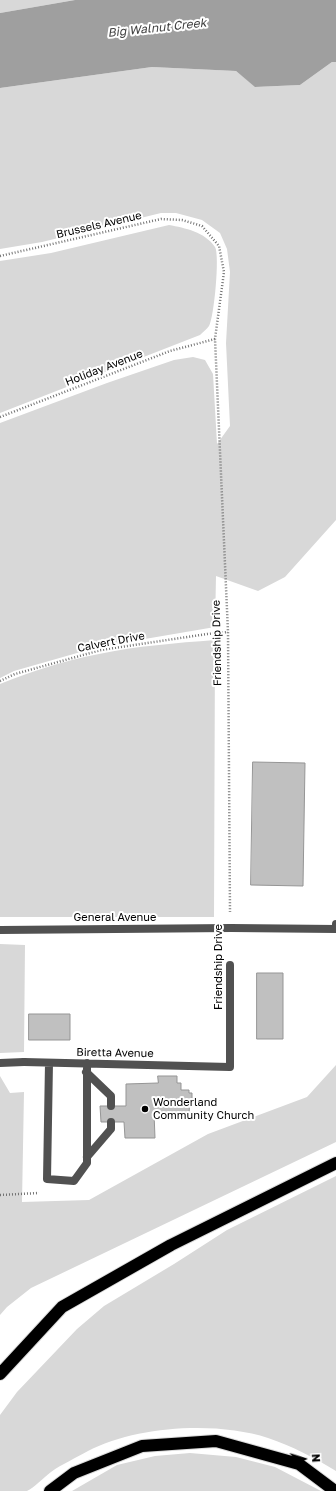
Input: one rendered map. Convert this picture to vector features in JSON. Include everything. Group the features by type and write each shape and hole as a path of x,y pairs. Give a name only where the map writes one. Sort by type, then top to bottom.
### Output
{"highway":[{"path":"0,1374 62,1307 171,1245 336,1163"},
{"path":"50,1491 74,1473 142,1446 216,1442 299,1464 335,1491"}],"street":[{"name":"General Avenue","path":"0,930 230,928 336,929 336,924"},
{"name":"Friendship Drive","path":"230,965 230,1067"},
{"name":"Biretta Avenue","path":"0,1063 49,1063 87,1068 230,1067"},
{"path":"49,1063 47,1179 74,1180 87,1163 87,1068"},
{"path":"87,1068 111,1096 111,1106"},
{"path":"87,1156 111,1129 111,1122"}],"path":[{"name":"Brussels Avenue","path":"0,256 161,220 182,220 202,226"},
{"name":"Friendship Drive","path":"202,226 219,246 224,272 215,339 228,632 230,928"},
{"name":"Holiday Avenue","path":"0,417 170,351 215,339"},
{"name":"Calvert Drive","path":"0,681 15,674 101,650 228,632"},
{"path":"0,1195 43,1193"}],"shaded area":[{"path":"0,0 75,0 0,13"},
{"path":"332,62 336,62 336,520 285,577 258,591 216,576 215,627 98,647 14,671 0,678 0,423 174,360 193,357 205,360 213,374 217,444 230,426 226,343 230,272 227,249 220,233 202,220 176,213 161,213 42,242 0,249 0,88 152,67 236,71 256,87 300,85"},
{"path":"169,225 188,229 200,234 215,247 217,262 216,286 213,311 209,326 200,335 0,413 0,261 51,253"},
{"path":"215,640 214,917 0,917 0,684 49,666 87,656 142,647"},
{"path":"0,944 25,945 24,1052 0,1053"},
{"path":"336,1065 336,1142 31,1288 7,1307 0,1315 0,1076 10,1093 24,1092 22,1202 89,1200 208,1134 307,1097"},
{"path":"336,1176 336,1471 320,1461 268,1438 225,1429 176,1429 152,1431 107,1443 60,1466 27,1491 0,1491 0,1415 17,1392 77,1329 104,1306 227,1230"},
{"path":"190,1453 236,1457 275,1467 321,1491 72,1491 117,1465 155,1456"}],"water":[{"name":"Big Walnut Creek","path":"75,0 336,0 336,62 332,62 300,85 255,87 236,71 152,67 0,88 0,13"}],"building":[{"path":"253,762 305,763 303,886 251,885"},
{"path":"257,973 283,973 283,1039 257,1039"},
{"path":"29,1014 70,1014 70,1040 29,1040"},
{"name":"Wonderland Community Church","path":"158,1076 177,1076 177,1083 181,1083 181,1090 189,1090 189,1093 192,1093 189,1113 154,1113 155,1138 125,1138 124,1122 101,1122 100,1106 126,1106 126,1084 158,1083"}],"place":[{"name":"Wonderland Community Church","path":"145,1109"}]}
